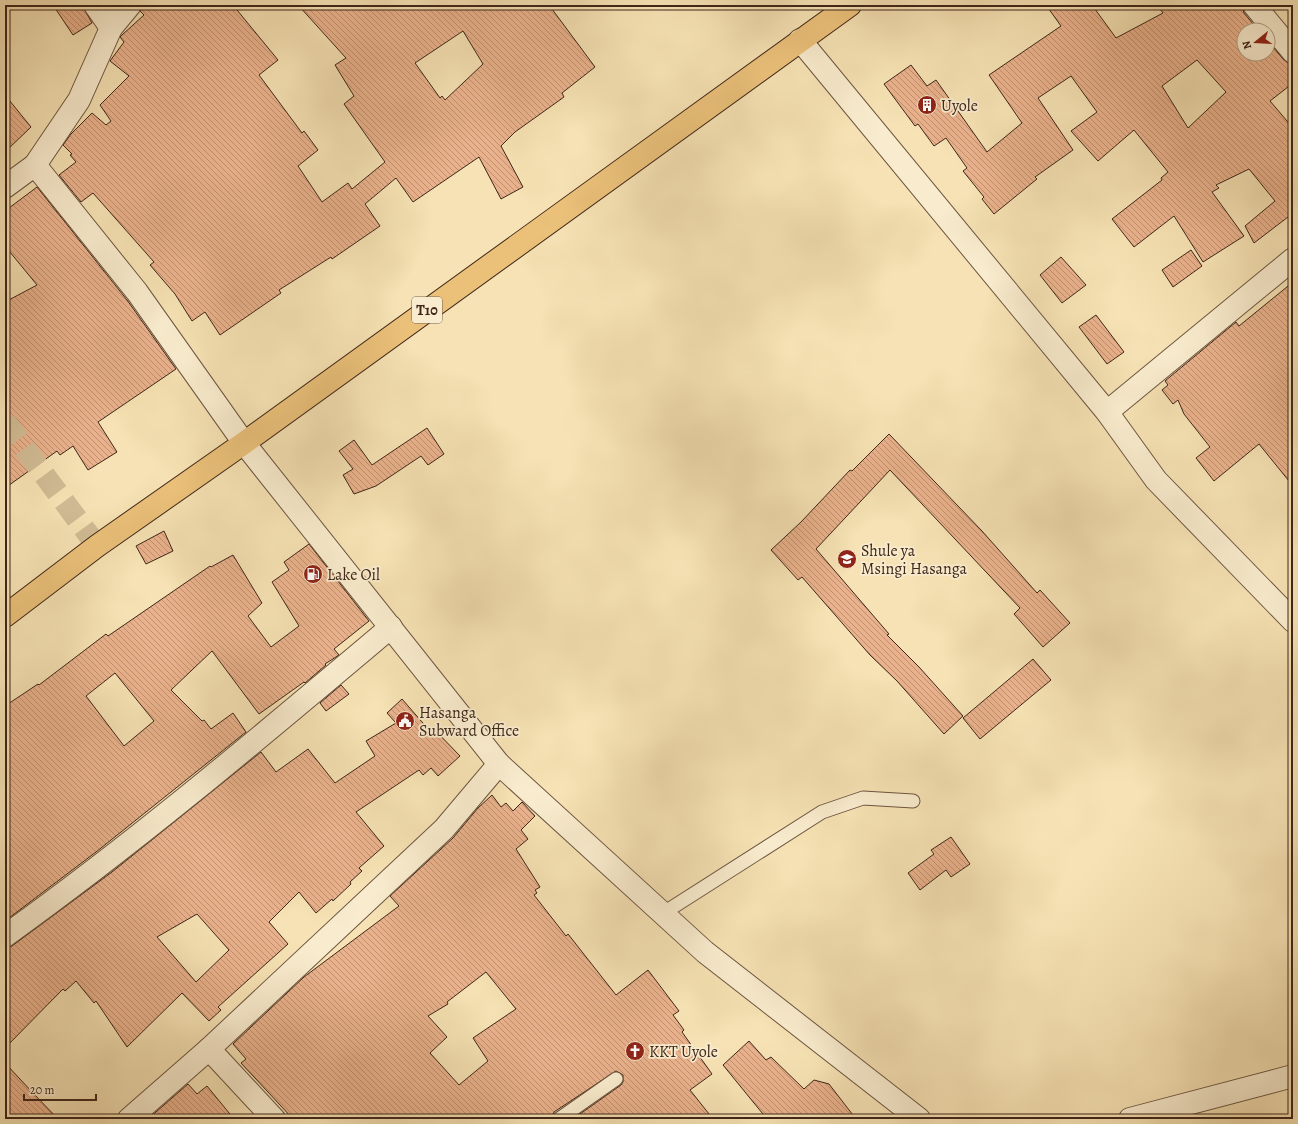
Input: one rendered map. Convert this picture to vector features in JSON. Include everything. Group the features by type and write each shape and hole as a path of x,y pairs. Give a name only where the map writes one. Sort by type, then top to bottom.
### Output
{"highway":[{"name":"T10","path":"5,616 97,546 244,443 850,5"}],"street":[{"path":"95,5 111,28"},
{"path":"5,187 35,165 79,100 111,28 130,5"},
{"path":"1254,5 1293,52"},
{"path":"800,40 1108,412 1156,480 1293,621"},
{"path":"35,165 137,292 244,443 392,627 498,764 705,952 919,1119"},
{"path":"1108,412 1293,259"},
{"path":"5,936 65,894 232,760 392,627"},
{"path":"128,1119 208,1049 444,829 498,764"},
{"path":"208,1049 274,1119"},
{"path":"1130,1119 1293,1076"}],"lane":[{"path":"662,914 822,812 863,798 913,801"},
{"path":"559,1119 616,1079"}],"building":[{"path":"53,5 82,5 92,23 73,35"},
{"path":"142,5 237,5 237,10 278,60 259,75 302,133 304,131 318,150 298,166 322,202 348,183 352,189 385,162 344,104 354,96 335,65 346,58 298,5 549,5 595,67 562,93 564,97 515,132 501,146 523,187 501,199 479,157 413,202 396,178 365,204 380,226 332,259 331,257 279,290 281,293 220,335 205,312 192,321 175,294 150,265 154,262 93,193 81,202 59,175 76,162 70,155 72,154 63,145 71,134 92,113 106,125 111,121 100,105 129,76 110,61 124,42 120,37 144,15 140,11","holes":["463,31 483,64 445,100 442,96 440,98 415,63"]},
{"path":"1046,5 1092,5 1116,38 1163,13 1157,5 1242,5 1244,13 1251,22 1236,22 1236,62 1276,62 1276,50 1284,60 1293,64 1293,83 1270,101 1293,128 1293,224 1288,217 1254,243 1245,226 1275,201 1249,169 1216,185 1219,188 1212,192 1244,236 1203,262 1174,216 1134,247 1112,219 1162,180 1161,178 1168,172 1134,130 1098,161 1071,131 1097,112 1071,76 1038,98 1073,150 1035,177 1037,179 994,214 982,199 984,197 963,171 967,168 946,138 934,146 918,124 915,126 884,84 911,65 927,86 936,80 987,152 1022,123 989,75 1061,26","holes":["1197,60 1226,92 1188,128 1162,86"]},
{"path":"5,95 31,127 5,152"},
{"path":"37,187 127,300 176,369 98,422 117,452 88,470 73,446 60,455 57,451 5,488 5,302 37,285 5,246 5,211"},
{"path":"1191,250 1202,266 1173,287 1162,270"},
{"path":"1061,257 1086,285 1062,303 1040,275"},
{"path":"1293,282 1293,486 1259,444 1214,481 1196,458 1210,447 1184,414 1178,400 1173,404 1162,390 1168,385 1165,381 1236,322 1239,326"},
{"path":"1096,315 1124,352 1107,364 1079,327"},
{"path":"427,428 444,454 428,465 421,456 376,486 354,494 343,475 353,469 339,451 354,440 372,465"},
{"path":"889,434 982,531 1037,593 1040,590 1070,623 1043,647 1014,614 1020,608 890,470 816,549 889,634 887,635 919,667 963,716 944,734 897,681 870,655 802,577 798,580 771,550 801,522 850,470 852,471"},
{"path":"164,531 173,551 146,564 136,546"},
{"path":"309,544 369,621 334,649 339,655 325,664 326,665 305,683 304,682 259,714 212,651 171,690 202,721 204,720 211,729 233,713 246,732 96,852 5,921 5,706 38,684 39,685 106,634 108,636 210,566 211,567 233,555 262,603 248,616 271,647 299,626 272,582 289,570 284,562","holes":["115,673 154,721 124,746 86,696"]},
{"path":"1033,659 1051,680 980,739 963,718"},
{"path":"341,685 349,694 326,711 320,703"},
{"path":"402,699 429,730 432,727 460,756 438,776 431,768 423,775 419,770 356,812 384,846 359,868 362,871 350,882 351,884 333,901 332,899 316,913 299,892 269,922 288,944 218,1007 221,1010 209,1021 182,993 127,1047 96,1001 94,1003 76,981 65,991 63,989 5,1048 5,948 12,946 112,872 261,752 276,772 308,749 335,783 375,756 366,741 396,723 387,713","holes":["197,914 229,950 196,982 157,937"]},
{"path":"492,795 501,807 506,803 513,811 522,802 535,816 521,830 528,839 516,849 540,887 535,890 537,893 534,895 566,936 568,934 616,995 648,970 679,1011 673,1015 684,1030 682,1032 712,1074 690,1090 713,1119 573,1119 621,1085 623,1082 623,1075 616,1071 554,1112 551,1119 293,1119 241,1063 246,1059 233,1044 304,977 399,906 390,896 453,838 478,808","holes":["486,972 516,1009 473,1038 488,1061 459,1085 430,1053 447,1037 428,1016 448,1004 447,1002"]},
{"path":"951,837 970,864 951,877 946,870 920,890 908,873 934,854 931,850"},
{"path":"749,1041 766,1060 771,1057 804,1089 814,1080 829,1084 856,1119 767,1119 723,1065"},
{"path":"5,1063 34,1094 58,1119 5,1119"},
{"path":"188,1084 197,1094 207,1086 234,1119 148,1119"}],"tunnel":[{"path":"5,422 97,546"}],"place":[{"name":"Uyole","path":"927,105"},
{"name":"Shule ya Msingi Hasanga","path":"847,559"},
{"name":"Lake Oil","path":"313,574"},
{"name":"Hasanga Subward Office","path":"405,721"},
{"name":"KKT Uyole","path":"635,1051"}]}
